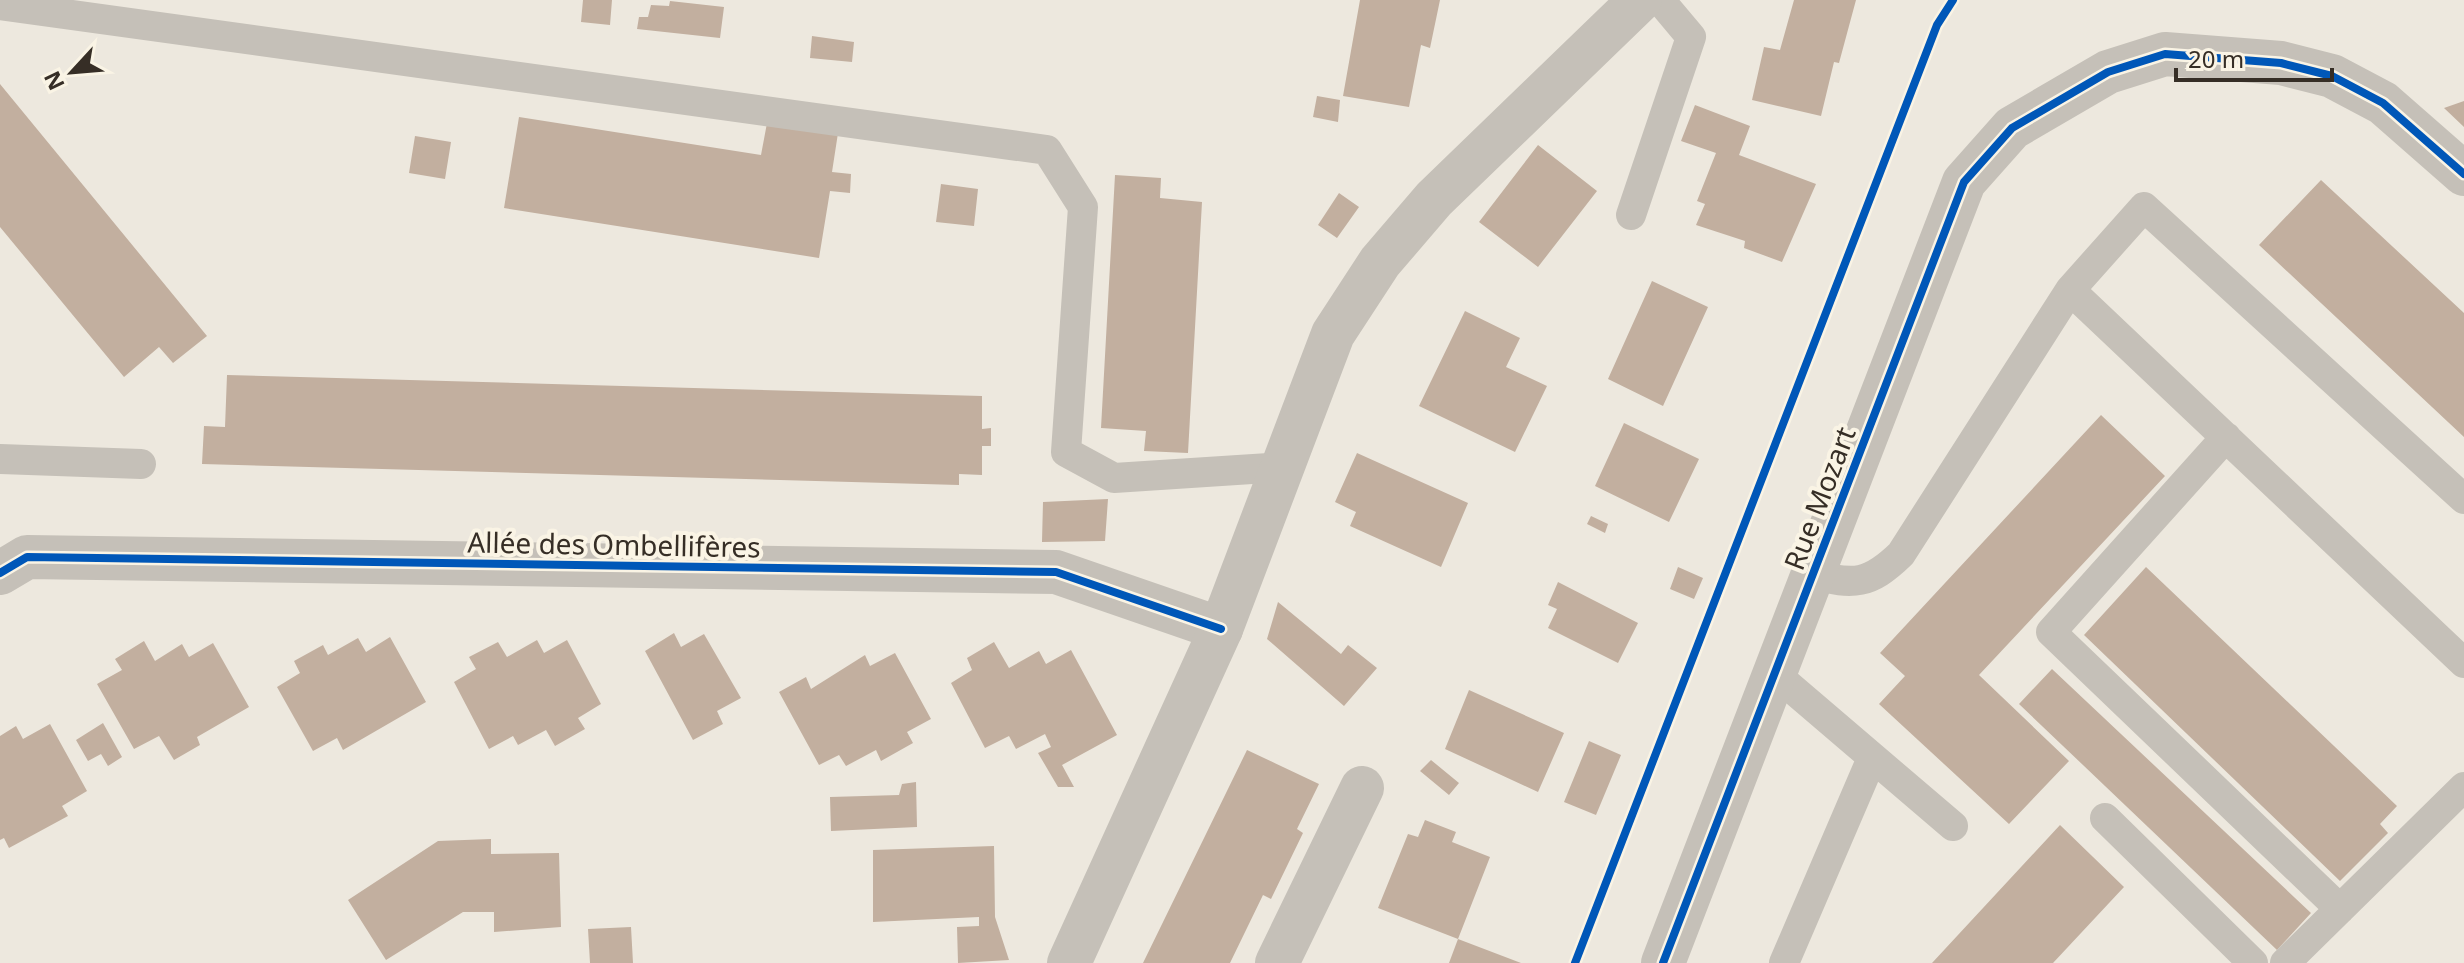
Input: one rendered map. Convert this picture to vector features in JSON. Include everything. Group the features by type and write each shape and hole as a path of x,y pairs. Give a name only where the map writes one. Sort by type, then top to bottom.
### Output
{"street":[{"path":"1069,963 1221,629 1333,334 1380,262 1434,199 1640,0"},
{"name":"Rue Mozart","path":"1663,963 1964,182 2012,128 2108,72 2165,54 2281,63 2332,76 2383,103 2464,174"},
{"name":"Allée des Ombellifères","path":"0,573 27,557 1056,572 1221,629"},
{"path":"1277,963 1362,788"}],"lane":[{"path":"1631,215 1691,37 1660,0"},
{"path":"0,5 1047,150 1083,207 1066,452 1114,478 1284,467"},
{"path":"1813,575 1848,584 1877,573 1901,554 2070,290 2144,207 2464,499"},
{"path":"2070,290 2464,663"},
{"path":"2226,437 2051,632 2340,909"},
{"path":"0,459 141,464"},
{"path":"1775,674 1953,826"},
{"path":"1784,963 1872,758"},
{"path":"2285,963 2464,787"},
{"path":"2105,818 2253,963"}],"building":[{"path":"583,0 612,0 610,25 581,22"},
{"path":"1360,0 1440,0 1430,48 1421,45 1409,107 1343,96"},
{"path":"1794,0 1856,0 1839,63 1834,62 1821,116 1752,100 1764,47 1780,50"},
{"path":"670,1 724,7 720,38 637,29 639,17 648,17 651,5 669,6"},
{"path":"812,36 854,42 852,62 810,58"},
{"path":"0,84 207,336 173,363 159,347 124,377 0,227"},
{"path":"1317,96 1340,100 1338,122 1313,117"},
{"path":"2464,101 2464,127 2444,108"},
{"path":"1695,105 1750,126 1739,155 1816,184 1782,262 1744,248 1745,241 1696,225 1705,204 1697,201 1716,153 1681,141"},
{"path":"519,117 761,155 767,123 838,133 832,172 851,174 850,193 830,191 819,258 504,208"},
{"path":"415,136 451,142 445,179 409,173"},
{"path":"1538,145 1597,191 1538,267 1479,222"},
{"path":"1115,175 1161,178 1160,198 1202,202 1188,453 1144,451 1146,431 1101,428"},
{"path":"2321,180 2464,313 2464,437 2259,245"},
{"path":"941,184 978,189 974,226 936,222"},
{"path":"1339,193 1359,207 1337,238 1318,225"},
{"path":"1652,281 1708,307 1663,406 1608,379"},
{"path":"1465,311 1520,338 1506,367 1547,386 1515,452 1419,406"},
{"path":"227,375 982,396 982,429 991,428 991,446 982,446 982,475 959,474 959,485 202,464 204,426 225,427"},
{"path":"2101,415 2165,476 1979,675 2069,761 2009,824 1879,704 1905,676 1880,653"},
{"path":"1624,423 1699,459 1669,522 1595,486"},
{"path":"1357,453 1468,503 1441,567 1350,526 1356,512 1335,502"},
{"path":"1108,499 1105,541 1042,542 1043,502"},
{"path":"1591,516 1608,524 1605,533 1587,524"},
{"path":"1678,567 1703,578 1694,599 1670,589"},
{"path":"2146,567 2397,806 2380,824 2388,833 2340,881 2084,635"},
{"path":"1558,582 1638,623 1618,663 1548,628 1557,609 1548,605"},
{"path":"1278,602 1341,654 1348,645 1377,668 1344,706 1267,639"},
{"path":"674,633 681,647 704,634 741,698 717,711 723,724 693,740 645,651"},
{"path":"390,637 426,702 343,750 337,738 313,751 277,687 300,673 294,661 323,645 328,655 358,638 366,652"},
{"path":"537,640 544,653 567,640 601,704 578,718 585,729 555,746 546,730 518,745 513,736 489,749 454,682 476,669 469,657 498,642 507,657"},
{"path":"144,641 155,661 182,644 189,657 213,643 249,707 197,737 200,745 174,760 159,736 134,749 97,684 122,670 115,659"},
{"path":"994,642 1009,668 1039,651 1046,664 1071,650 1117,735 1062,765 1074,787 1058,787 1038,753 1051,747 1045,734 1016,749 1009,736 985,748 951,683 972,670 967,658"},
{"path":"895,653 931,719 907,732 913,743 881,761 876,750 846,766 839,755 819,765 779,692 806,677 811,689 865,655 870,666"},
{"path":"2052,669 2311,913 2277,950 2019,704"},
{"path":"1469,690 1564,733 1538,792 1445,749"},
{"path":"103,723 122,757 108,766 101,754 88,761 76,740"},
{"path":"50,724 87,791 62,806 68,816 9,848 4,838 0,840 0,736 16,726 23,739"},
{"path":"1589,741 1621,755 1596,815 1564,802"},
{"path":"1247,750 1319,784 1297,829 1303,833 1271,899 1263,895 1230,963 1143,963"},
{"path":"1431,760 1459,783 1449,795 1420,771"},
{"path":"916,782 917,827 831,831 830,797 899,795 902,784"},
{"path":"1425,820 1456,832 1452,842 1490,857 1458,939 1378,908 1408,834 1418,837"},
{"path":"2060,825 2124,887 2053,963 1932,963"},
{"path":"491,839 491,854 559,853 561,927 494,932 494,912 463,912 386,960 348,900 438,841"},
{"path":"994,846 995,917 1009,960 958,963 957,927 979,926 979,917 873,922 873,850"},
{"path":"631,927 633,963 590,963 588,929"},
{"path":"1458,939 1521,963 1449,963"}],"cycle path":[{"path":"1575,963 1937,25 1953,0"},
{"path":"1663,963 1964,182 2012,128 2108,72 2165,54 2281,63 2332,76 2383,103 2464,174"},
{"path":"0,573 27,557 1056,572 1221,629"}]}
